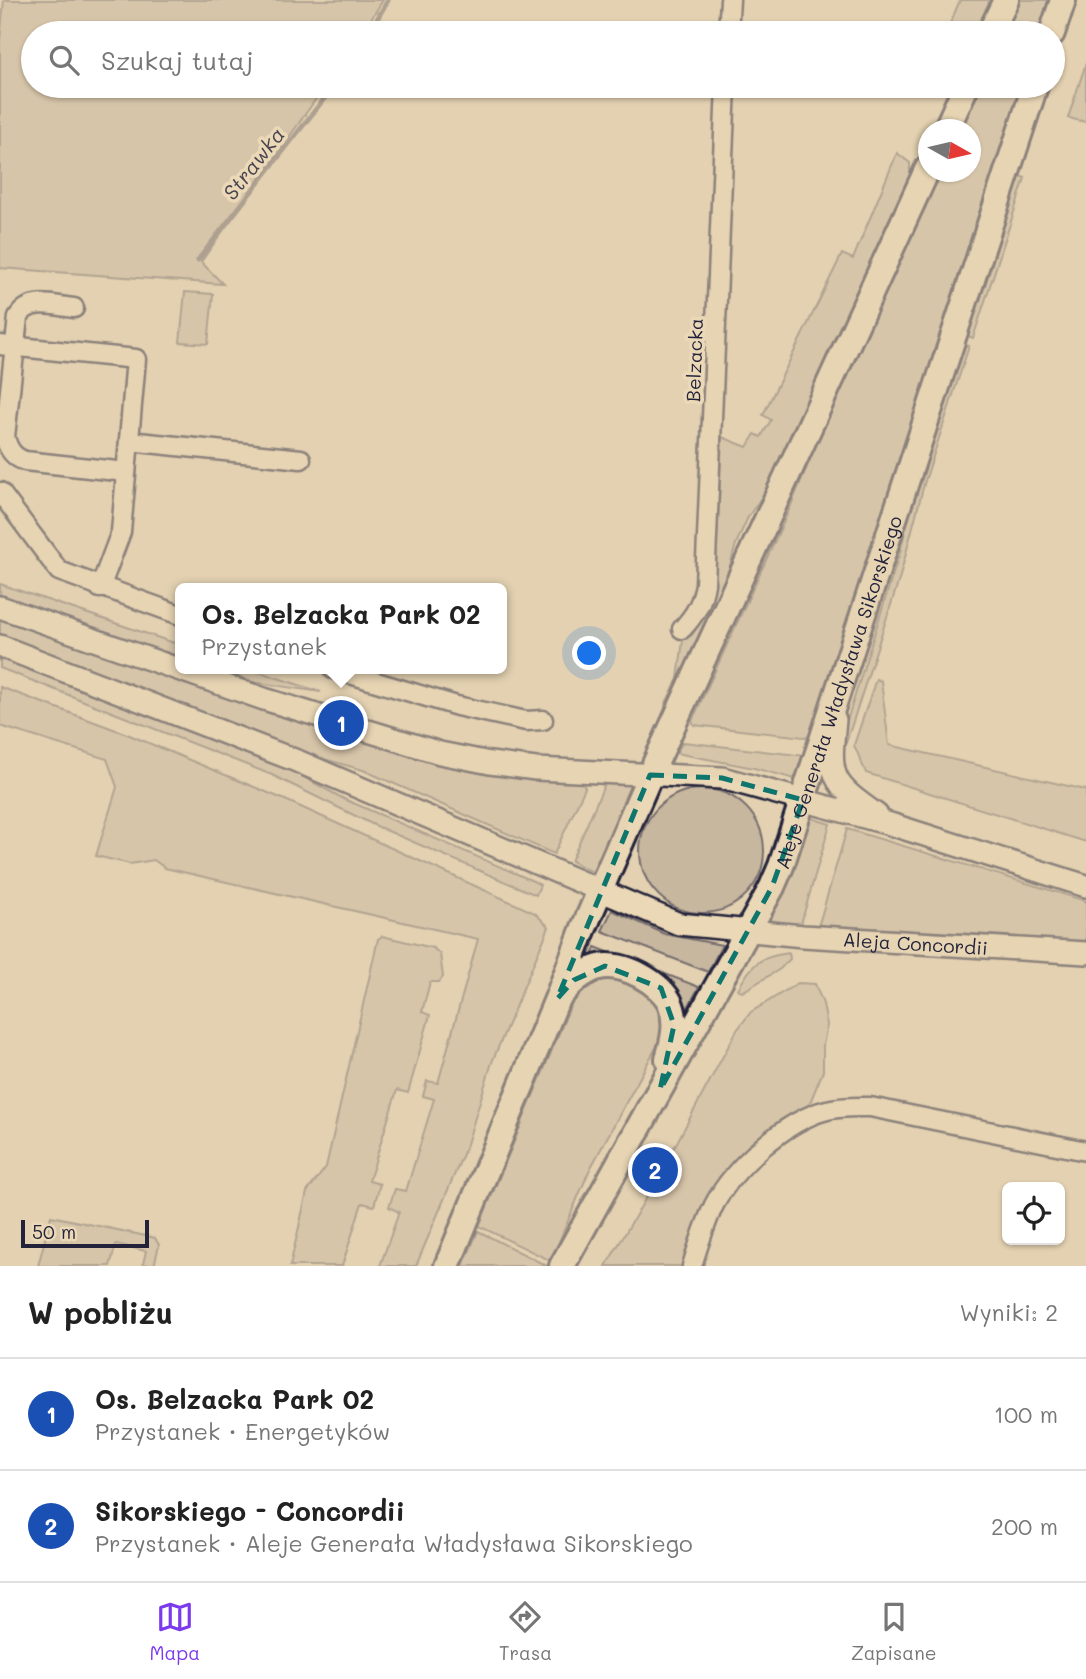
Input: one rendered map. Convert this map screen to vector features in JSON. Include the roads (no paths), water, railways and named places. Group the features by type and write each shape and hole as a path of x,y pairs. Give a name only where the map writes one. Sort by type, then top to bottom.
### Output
{"main road":[{"path":"996,21 1006,0"},
{"path":"1056,21 1063,0"},
{"path":"951,119 961,98"},
{"name":"Aleje Generała Władysława Sikorskiego","path":"562,1266 772,887 838,696 1031,98"},
{"path":"447,1266 583,930 650,775 923,182"},
{"path":"557,999 574,980 605,966 618,967 637,974 661,988 673,1008 674,1025 673,1041 660,1090"}],"street":[{"path":"729,21 730,0"},
{"name":"Belzacka","path":"682,629 702,602 705,584 725,98"},
{"path":"74,308 35,304 26,307 16,322 7,346 5,437 13,454 25,461 126,472"},
{"path":"7,346 136,359 119,541 100,587"},
{"path":"129,440 302,458"},
{"path":"0,492 59,571 175,613"},
{"path":"0,607 175,668"},
{"name":"Aleja Concordii","path":"0,646 297,761 679,924 746,931 1086,953"},
{"path":"192,674 440,753 515,767 722,778 890,824 1086,886"},
{"path":"350,674 457,706 526,721 543,720"},
{"path":"838,696 832,754 836,778 846,793 890,824"},
{"path":"692,1266 715,1204 741,1169 767,1144 803,1119 819,1112 845,1107 870,1107 1086,1151"}],"waterway":[{"name":"Strawka","path":"376,21 388,0"},
{"name":"Strawka","path":"198,260 325,98"}],"place":[{"name":"Os. Belzacka Park 02","path":"341,723"},
{"name":"Sikorskiego - Concordii","path":"655,1170"}]}
